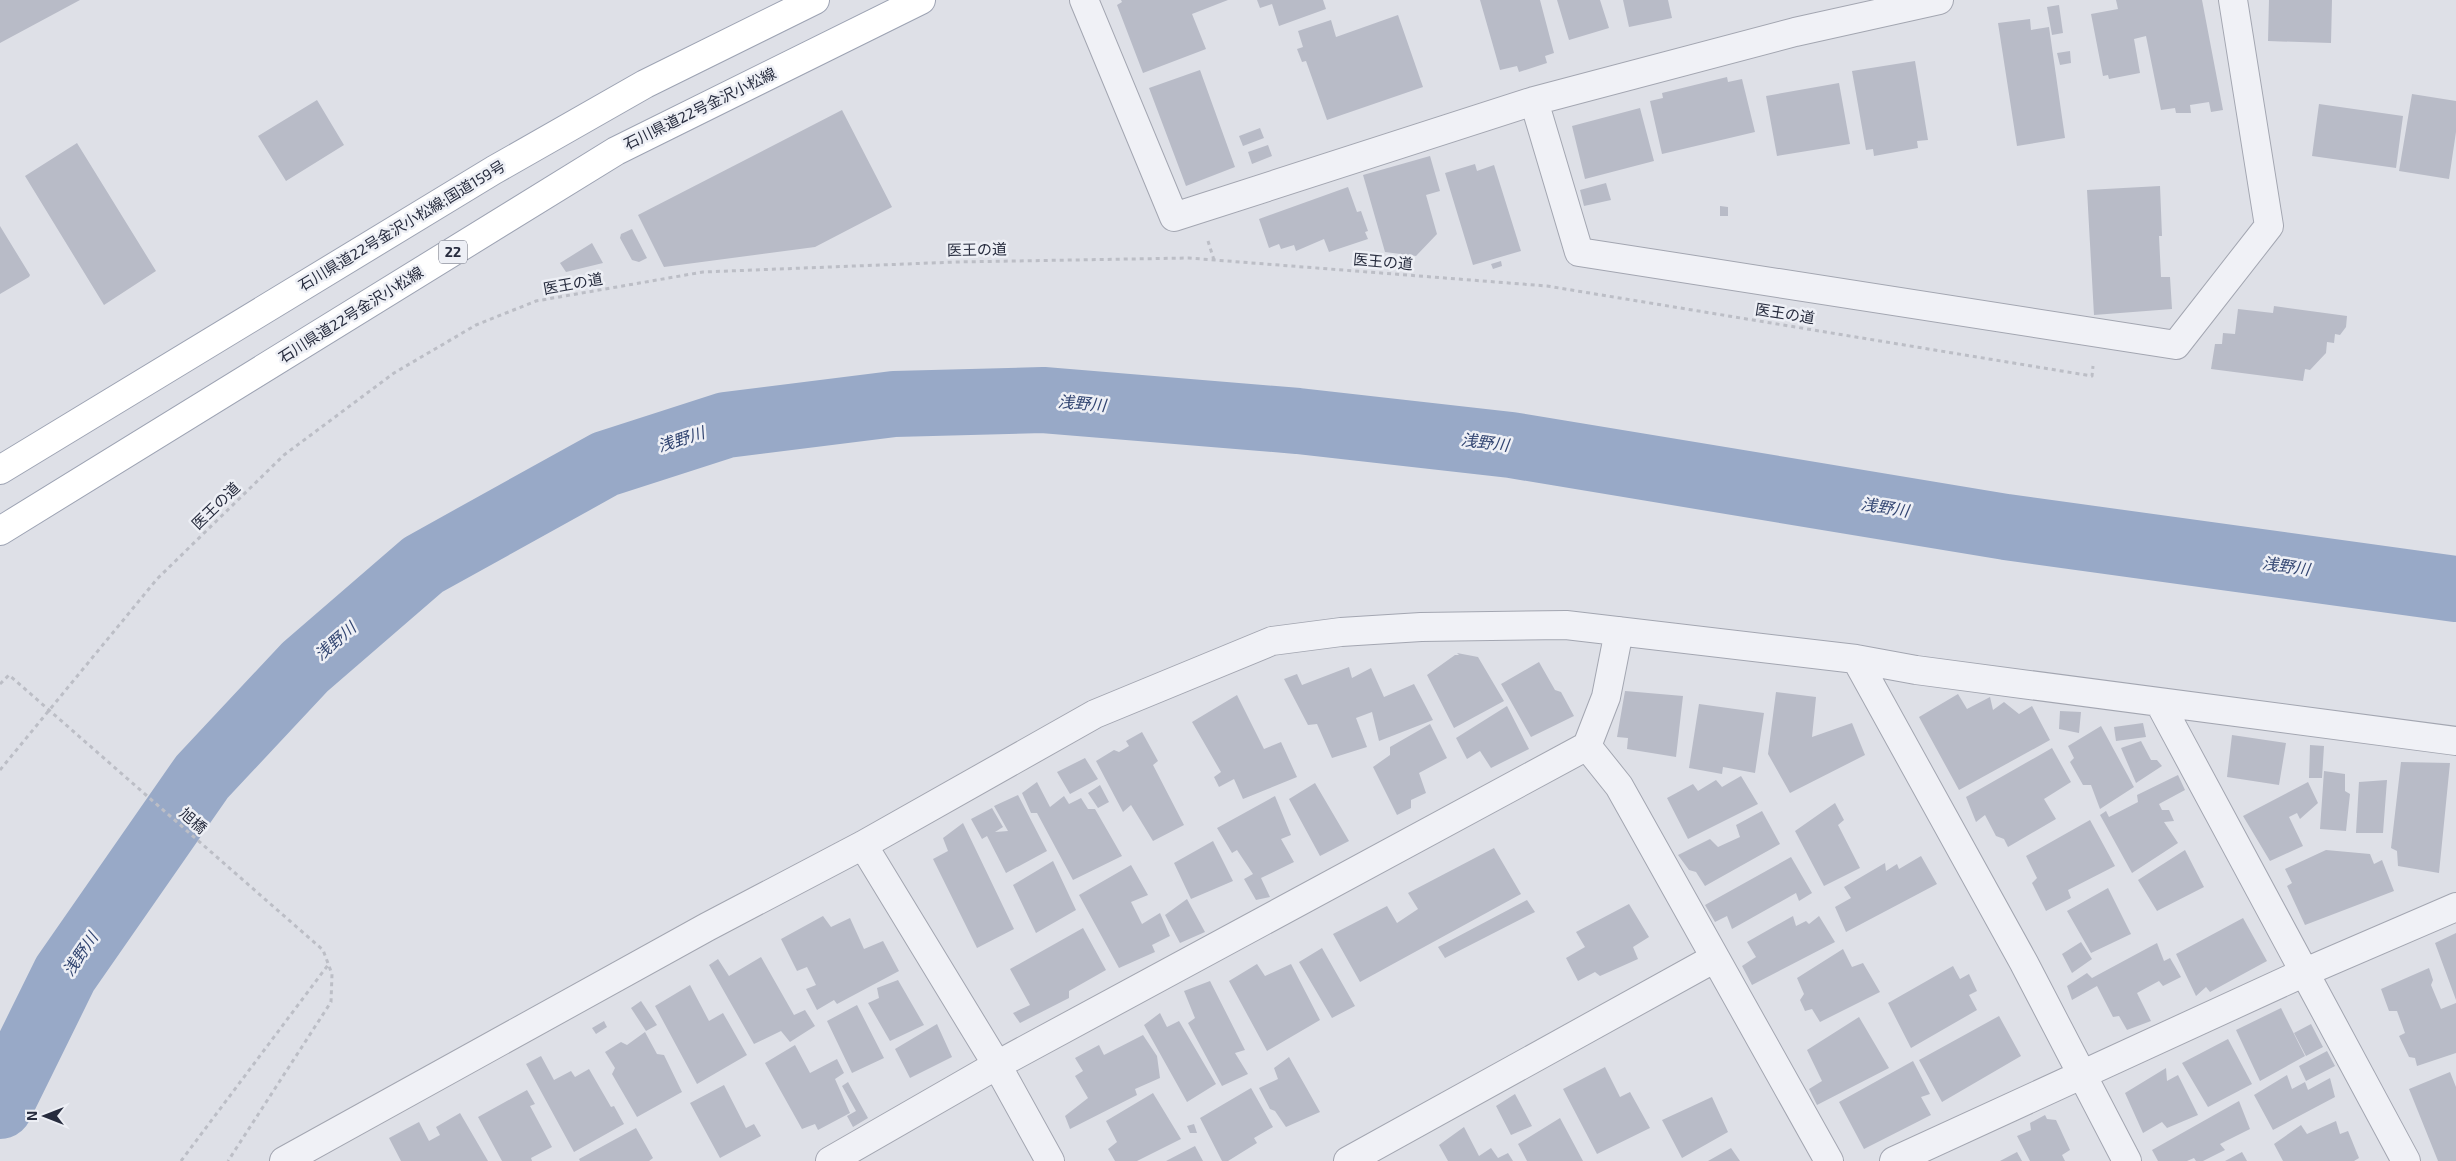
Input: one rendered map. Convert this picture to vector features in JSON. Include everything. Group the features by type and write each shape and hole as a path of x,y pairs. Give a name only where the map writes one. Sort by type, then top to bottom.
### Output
{"main road":[{"name":"石川県道22号金沢小松線;国道159号","path":"0,470 494,170 645,84 815,0"},
{"name":"石川県道22号金沢小松線","path":"0,532 616,151 921,0"}],"street":[{"path":"1084,0 1174,217 1534,101 1795,32 1939,0"},
{"path":"1534,101 1579,252 2176,345 2269,226 2233,0"},
{"path":"284,1161 311,1155 708,927 862,845 1095,714 1272,641 1340,632 1421,627 1566,625 1856,659 1926,671 2456,741"},
{"path":"830,1161 997,1065 1587,746 1606,697 1619,631"},
{"path":"1856,659 2083,1075 2127,1161"},
{"path":"2159,702 2303,973 2406,1161"},
{"path":"1587,746 1619,786 1829,1161"},
{"path":"862,845 997,1065 1050,1161"},
{"path":"1894,1161 2303,973 2456,907"},
{"path":"1348,1161 1715,958"}],"path":[{"name":"医王の道","path":"0,770 158,579 284,455 394,373 476,325 536,301 702,272 956,262 1189,258 1547,286 2092,376 2098,333"},
{"name":"旭橋","path":"0,684 9,675 49,709 323,950 328,964"},
{"path":"180,1161 328,964"},
{"path":"228,1161 331,1002 332,974 328,964"}],"building":[{"path":"0,0 80,0 0,43"},
{"path":"1121,0 1228,0 1192,14 1206,49 1143,73 1117,5 1122,2"},
{"path":"1257,0 1323,0 1326,9 1279,26 1272,4 1260,8"},
{"path":"1480,0 1540,0 1554,53 1545,56 1547,63 1519,72 1517,66 1500,70"},
{"path":"1557,0 1600,0 1609,28 1569,40"},
{"path":"1623,0 1668,0 1672,18 1629,27"},
{"path":"2116,0 2202,0 2223,110 2211,112 2209,102 2190,105 2191,113 2176,113 2175,108 2161,110 2146,36 2134,39 2140,73 2109,79 2108,75 2103,76 2091,14 2118,9"},
{"path":"2269,0 2332,0 2331,43 2268,41"},
{"path":"2059,5 2063,33 2052,35 2047,7"},
{"path":"1398,15 1423,87 1327,120 1306,61 1302,62 1297,49 1303,47 1298,31 1331,20 1336,37"},
{"path":"2030,19 2031,30 2049,27 2065,138 2017,146 1998,23"},
{"path":"2070,51 2071,63 2060,65 2057,53"},
{"path":"1915,61 1928,140 1917,141 1918,148 1874,156 1873,149 1866,150 1852,71"},
{"path":"1200,70 1235,167 1186,186 1149,88"},
{"path":"1727,77 1728,82 1742,79 1755,132 1662,154 1650,101 1663,98 1662,93"},
{"path":"1839,83 1850,144 1777,156 1766,96"},
{"path":"2412,94 2456,101 2456,132 2449,179 2399,171"},
{"path":"317,100 344,145 286,181 258,136"},
{"path":"2319,104 2403,116 2396,168 2312,156"},
{"path":"1640,108 1654,161 1585,179 1572,126"},
{"path":"842,110 892,207 815,247 664,267 638,215"},
{"path":"1260,128 1264,138 1243,146 1239,136"},
{"path":"77,143 156,271 104,305 25,176"},
{"path":"1268,145 1272,156 1252,164 1248,152"},
{"path":"1430,156 1440,191 1426,195 1437,234 1416,256 1385,252 1363,175"},
{"path":"1475,164 1477,171 1494,165 1521,251 1473,265 1445,173"},
{"path":"1606,183 1611,200 1584,206 1580,190"},
{"path":"2160,186 2162,236 2159,236 2161,277 2170,277 2172,309 2094,315 2087,190"},
{"path":"1348,187 1357,212 1361,211 1368,231 1365,232 1368,239 1329,252 1324,239 1296,251 1294,245 1281,249 1279,244 1269,248 1259,219"},
{"path":"1720,206 1728,207 1728,216 1720,216"},
{"path":"0,226 30,275 0,294"},
{"path":"632,229 647,258 639,262 632,260 620,238 621,234"},
{"path":"592,243 603,263 566,272 560,263"},
{"path":"1501,261 1502,266 1493,269 1491,264"},
{"path":"2274,306 2347,316 2346,327 2340,335 2335,334 2334,343 2327,342 2326,353 2310,370 2305,369 2303,381 2211,369 2215,344 2222,344 2223,333 2235,334 2238,309 2273,313"},
{"path":"1457,653 1478,657 1504,701 1454,728 1427,675 1455,655 1459,655"},
{"path":"1539,662 1555,690 1561,692 1574,716 1531,737 1501,684"},
{"path":"1349,667 1352,678 1371,668 1384,697 1414,684 1433,720 1379,741 1372,712 1356,718 1367,747 1332,758 1317,724 1308,725 1284,679 1297,674 1302,685"},
{"path":"1625,691 1683,696 1676,757 1627,749 1628,738 1617,737"},
{"path":"1776,692 1816,697 1812,737 1852,723 1865,755 1790,793 1768,754"},
{"path":"1958,694 1967,709 1990,697 1993,710 2004,702 2019,714 2032,706 2050,740 1959,790 1919,717"},
{"path":"1237,695 1264,749 1281,742 1297,777 1243,799 1234,779 1219,787 1214,777 1221,772 1192,722"},
{"path":"1699,704 1764,713 1755,773 1723,767 1722,774 1689,768"},
{"path":"1507,706 1529,749 1491,768 1480,751 1467,759 1456,738"},
{"path":"2060,711 2081,712 2079,733 2059,729"},
{"path":"2143,723 2146,737 2116,741 2114,727"},
{"path":"1430,724 1447,758 1419,773 1426,793 1411,800 1411,808 1397,815 1373,767 1390,755 1390,747"},
{"path":"2101,726 2134,787 2100,809 2091,785 2083,785 2070,762 2074,758 2068,746"},
{"path":"1142,732 1158,761 1153,765 1184,825 1153,841 1131,805 1123,812 1096,761 1114,750 1119,752 1129,746 1126,741"},
{"path":"2232,735 2286,743 2279,785 2227,777"},
{"path":"2141,741 2151,760 2157,760 2162,766 2136,783 2121,748"},
{"path":"2310,745 2324,746 2322,778 2309,778"},
{"path":"2052,748 2071,782 2044,799 2056,819 2008,847 2004,839 1996,836 1985,815 1976,822 1966,797"},
{"path":"1085,758 1098,779 1070,794 1057,772"},
{"path":"2401,762 2450,763 2439,873 2398,866 2397,851 2391,848"},
{"path":"2324,771 2345,774 2345,791 2350,794 2346,831 2320,829"},
{"path":"2178,775 2185,790 2159,804 2162,810 2169,810 2174,821 2164,822 2178,843 2132,873 2100,815 2106,811 2109,817 2138,802 2137,795"},
{"path":"1741,776 1758,804 1688,839 1667,798 1693,784 1698,791 1716,780 1722,787"},
{"path":"2387,780 2383,833 2356,833 2359,782"},
{"path":"1037,782 1050,807 1064,796 1069,804 1081,798 1088,809 1095,809 1122,856 1073,880 1037,813 1031,813 1022,793"},
{"path":"2308,782 2318,803 2300,819 2297,813 2289,817 2303,846 2270,861 2243,816"},
{"path":"1315,783 1349,841 1320,856 1289,799"},
{"path":"1100,785 1109,802 1098,808 1088,793"},
{"path":"1018,795 1047,851 1006,873 987,836 982,839 971,819 992,808 1003,827 995,832 1008,831 994,806"},
{"path":"1275,796 1291,835 1281,839 1294,862 1261,878 1270,897 1256,900 1244,879 1253,874 1237,850 1232,853 1217,828"},
{"path":"1835,803 1844,820 1838,825 1860,868 1824,886 1795,831"},
{"path":"1762,811 1780,844 1705,886 1696,872 1689,870 1678,855 1710,839 1718,847 1740,837 1736,825"},
{"path":"2090,820 2115,866 2068,890 2071,898 2046,911 2032,883 2037,878 2026,856"},
{"path":"963,823 1014,929 977,948 933,859 948,851 943,838"},
{"path":"1213,841 1233,881 1191,899 1174,863"},
{"path":"1494,848 1521,894 1360,982 1333,934 1387,906 1397,923 1418,909 1408,893"},
{"path":"2185,850 2204,887 2157,911 2138,880"},
{"path":"2326,850 2370,854 2374,864 2382,860 2394,891 2305,925 2287,886 2292,883 2285,869"},
{"path":"1921,856 1937,884 1846,932 1835,907 1851,898 1844,887 1885,863 1886,871 1897,864 1899,869"},
{"path":"1791,857 1812,893 1799,901 1796,893 1732,929 1727,916 1715,922 1705,905"},
{"path":"1053,861 1076,910 1036,933 1013,885"},
{"path":"1131,865 1148,895 1131,902 1142,924 1160,913 1170,936 1152,945 1155,952 1119,968 1079,895"},
{"path":"2108,888 2131,934 2091,953 2067,911"},
{"path":"1187,899 1205,932 1180,943 1165,915"},
{"path":"1527,900 1535,912 1445,958 1438,947"},
{"path":"1629,904 1649,937 1633,947 1638,959 1600,976 1595,972 1578,981 1566,958 1585,947 1576,932"},
{"path":"823,916 831,927 850,918 864,949 883,941 899,971 837,1004 834,1000 817,1010 806,989 816,985 807,967 797,971 781,939"},
{"path":"1793,916 1796,926 1806,921 1809,924 1819,916 1835,942 1752,985 1742,966 1756,957 1747,942"},
{"path":"2243,918 2267,961 2210,992 2206,987 2196,996 2176,954"},
{"path":"1083,928 1106,970 1069,991 1069,998 1020,1023 1013,1013 1030,1005 1010,969"},
{"path":"2456,933 2456,1000 2435,943"},
{"path":"2081,942 2092,959 2072,973 2062,954"},
{"path":"2157,943 2164,961 2170,958 2181,977 2163,986 2159,981 2137,993 2151,1021 2127,1030 2119,1016 2113,1017 2097,986 2072,1000 2067,986 2087,973 2092,978"},
{"path":"1322,948 1355,1006 1332,1018 1299,962"},
{"path":"1843,949 1852,967 1863,963 1880,992 1820,1022 1812,1009 1805,1011 1800,1000 1804,994 1797,978"},
{"path":"761,957 794,1015 805,1010 815,1026 790,1042 781,1031 754,1044 709,965 718,959 729,976"},
{"path":"1257,964 1265,976 1291,964 1320,1020 1267,1051 1229,981"},
{"path":"1953,966 1960,979 1969,974 1977,991 1969,995 1977,1010 1911,1048 1888,1003"},
{"path":"2429,968 2433,980 2431,985 2441,1009 2456,1003 2456,1053 2417,1066 2415,1058 2409,1057 2399,1036 2405,1033 2397,1011 2389,1011 2381,989"},
{"path":"898,980 924,1025 890,1041 868,1003 879,998 877,988"},
{"path":"1210,981 1245,1050 1235,1053 1248,1074 1222,1086 1188,1023 1195,1018 1184,991"},
{"path":"690,985 709,1021 723,1013 747,1055 697,1084 655,1006"},
{"path":"641,1001 657,1025 646,1031 631,1008"},
{"path":"857,1005 884,1058 852,1073 827,1021"},
{"path":"2281,1008 2305,1056 2260,1081 2236,1030"},
{"path":"1160,1013 1167,1027 1179,1021 1216,1084 1187,1102 1144,1025"},
{"path":"1999,1016 2021,1056 1942,1102 1919,1060"},
{"path":"1859,1017 1889,1068 1817,1105 1809,1089 1822,1081 1807,1050"},
{"path":"604,1021 607,1027 596,1034 592,1028"},
{"path":"937,1024 952,1057 910,1078 895,1049"},
{"path":"2311,1024 2323,1047 2306,1056 2294,1033"},
{"path":"645,1032 657,1054 664,1055 682,1092 637,1117 612,1074 615,1068 605,1052 621,1042 627,1045"},
{"path":"1143,1035 1157,1056 1160,1078 1135,1089 1137,1095 1070,1129 1065,1116 1088,1098 1075,1076 1083,1071 1075,1058 1099,1045 1104,1055"},
{"path":"2228,1039 2252,1084 2208,1107 2182,1063"},
{"path":"795,1045 810,1073 837,1059 844,1073 835,1079 850,1113 818,1130 815,1124 802,1129 765,1063"},
{"path":"2327,1051 2335,1066 2306,1081 2299,1066"},
{"path":"541,1056 554,1080 571,1071 575,1077 589,1069 611,1107 614,1106 624,1124 574,1152 526,1064"},
{"path":"1289,1057 1320,1112 1286,1127 1275,1111 1270,1109 1259,1088 1278,1079 1274,1068"},
{"path":"1913,1061 1930,1094 1921,1097 1931,1115 1864,1149 1839,1102"},
{"path":"1605,1067 1620,1097 1630,1092 1650,1128 1597,1154 1563,1089"},
{"path":"2166,1068 2167,1081 2178,1075 2198,1115 2167,1128 2162,1122 2143,1133 2125,1093"},
{"path":"2450,1072 2456,1087 2456,1161 2438,1161 2409,1089"},
{"path":"2287,1075 2292,1089 2305,1082 2308,1090 2330,1078 2335,1097 2273,1130 2254,1095"},
{"path":"848,1082 868,1118 853,1127 847,1116 856,1111 842,1086"},
{"path":"724,1085 746,1128 754,1124 761,1136 720,1158 690,1103"},
{"path":"1251,1088 1273,1127 1254,1138 1257,1143 1228,1161 1222,1161 1200,1118"},
{"path":"527,1090 535,1104 530,1106 552,1147 531,1158 532,1161 502,1161 478,1117"},
{"path":"1153,1093 1181,1139 1137,1161 1115,1161 1108,1149 1117,1142 1106,1121"},
{"path":"1515,1094 1532,1126 1511,1135 1496,1106"},
{"path":"1712,1097 1728,1132 1682,1158 1662,1120"},
{"path":"2239,1101 2250,1129 2220,1144 2225,1150 2203,1161 2196,1161 2194,1158 2187,1161 2158,1161 2152,1150"},
{"path":"460,1113 488,1161 401,1161 389,1138 419,1122 429,1141 440,1135 436,1127"},
{"path":"2045,1115 2047,1119 2056,1120 2070,1150 2062,1155 2065,1161 2030,1161 2017,1136 2031,1130 2030,1123"},
{"path":"1560,1118 1583,1161 1527,1161 1518,1144"},
{"path":"2336,1121 2340,1134 2348,1131 2359,1158 2354,1161 2283,1161 2274,1144 2301,1125 2307,1134"},
{"path":"1194,1124 1197,1133 1190,1133 1187,1126"},
{"path":"1464,1127 1479,1156 1491,1148 1498,1158 1508,1153 1513,1161 1448,1161 1439,1145"},
{"path":"636,1128 653,1158 649,1161 580,1161 579,1159"},
{"path":"1195,1146 1203,1161 1166,1161"},
{"path":"1731,1148 1740,1161 1708,1161"},
{"path":"2017,1152 2022,1161 2000,1161"},
{"path":"2242,1152 2247,1161 2225,1161"}],"waterway":[{"name":"浅野川","path":"0,1106 65,974 202,777 305,667 423,565 605,464 726,425 894,404 1043,400 1298,421 1511,445 2006,527 2456,589"}]}
